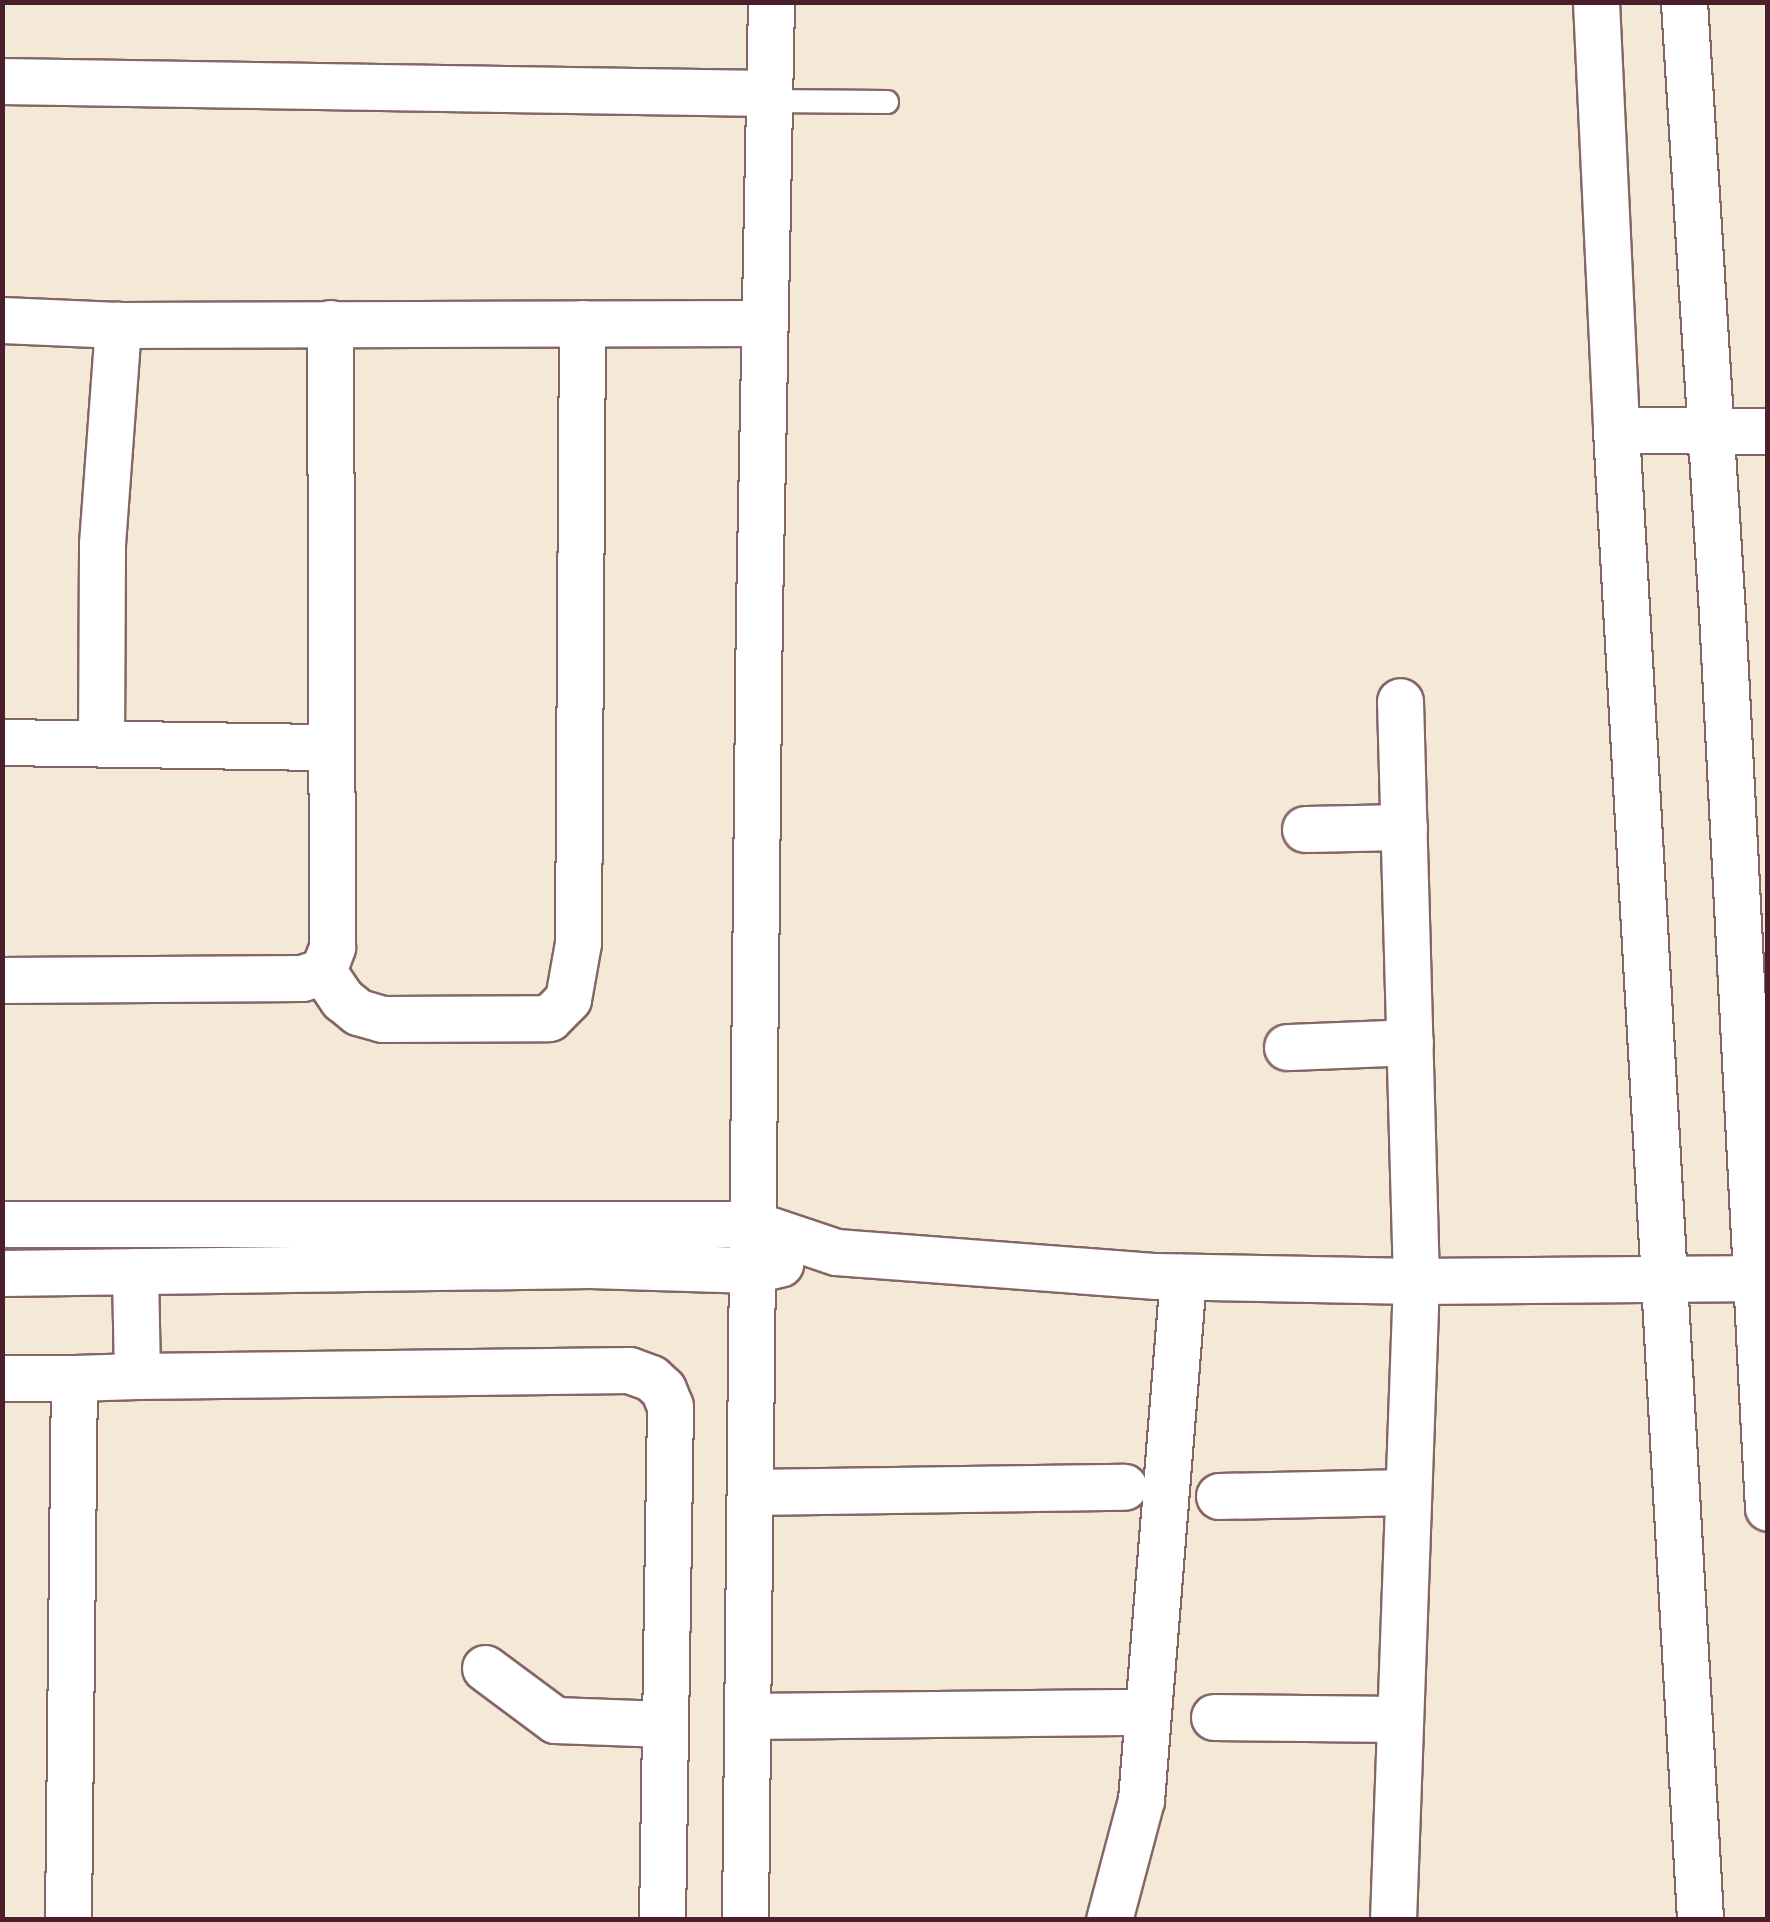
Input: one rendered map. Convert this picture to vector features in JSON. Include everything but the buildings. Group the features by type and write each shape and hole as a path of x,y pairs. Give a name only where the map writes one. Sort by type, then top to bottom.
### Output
{"street":[{"path":"745,1920 763,322 771,2"},
{"path":"1596,2 1662,1280 1700,1920"},
{"path":"1684,2 1760,1278 1768,1508"},
{"path":"2,81 768,97"},
{"path":"2,320 118,325 763,322"},
{"path":"324,971 332,947 330,322"},
{"path":"324,971 342,999 358,1012 382,1018 549,1018 568,999 578,943 582,323"},
{"path":"101,743 102,544 118,325"},
{"path":"1616,430 1768,432"},
{"path":"1393,1920 1416,1280 1400,700"},
{"path":"2,742 330,747"},
{"path":"1305,830 1404,827"},
{"path":"2,980 302,978 324,971"},
{"path":"1287,1047 1410,1042"},
{"path":"2,1224 753,1224 836,1252 1183,1277 1760,1278"},
{"path":"2,1273 590,1265 753,1270 836,1252"},
{"path":"135,1271 137,1376"},
{"path":"1108,1920 1141,1800 1183,1277"},
{"path":"2,1378 629,1370 651,1378 670,1406 662,1920"},
{"path":"68,1920 74,1378"},
{"path":"750,1492 1124,1487"},
{"path":"1219,1496 1408,1492"},
{"path":"485,1668 555,1720 665,1724"},
{"path":"748,1716 1148,1712"},
{"path":"1214,1717 1400,1719"}],"lane":[{"path":"768,97 887,102"}]}
